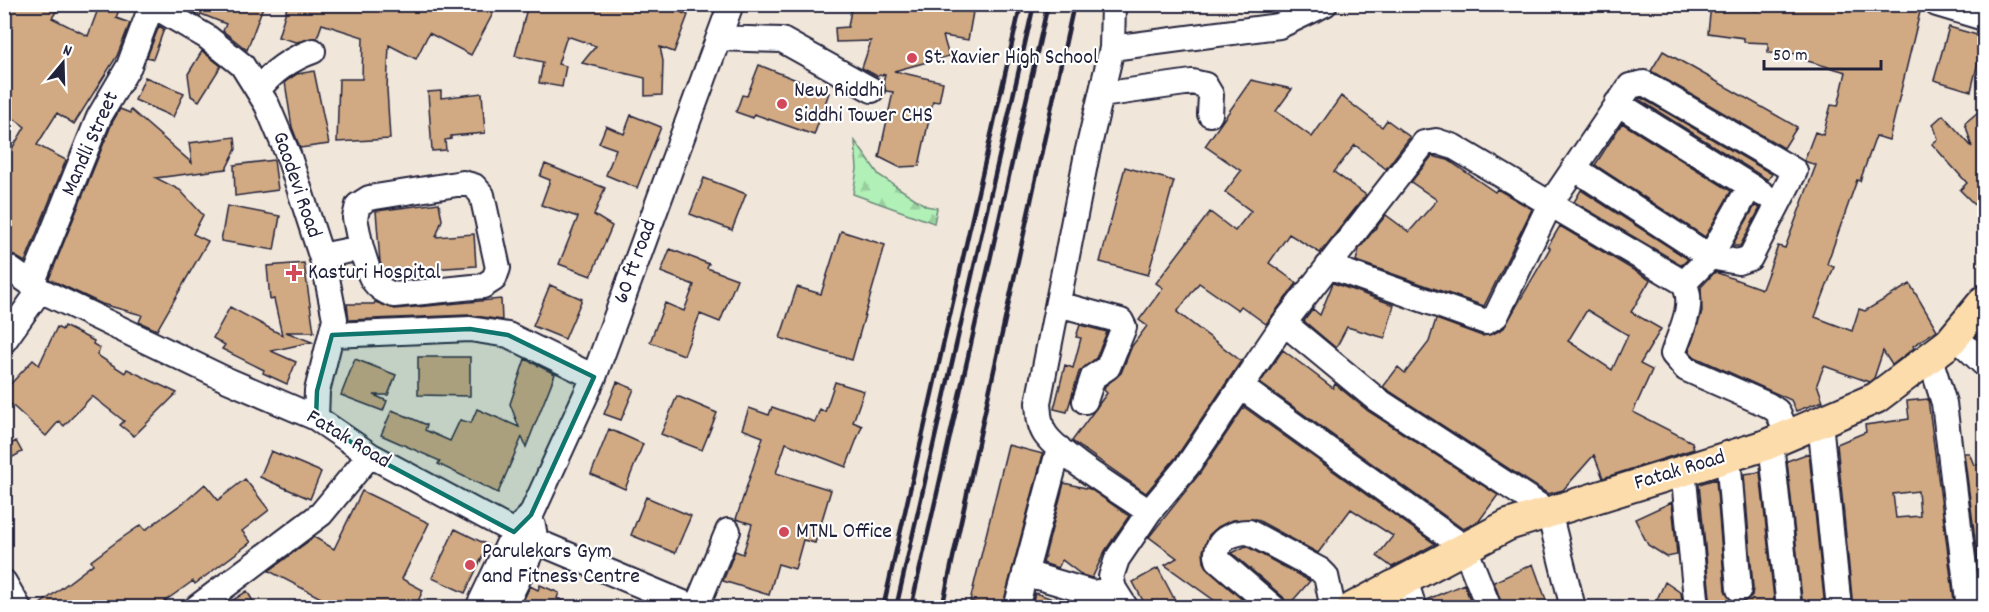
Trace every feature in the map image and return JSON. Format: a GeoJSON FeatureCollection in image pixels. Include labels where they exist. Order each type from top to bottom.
{"type":"FeatureCollection","features":[{"type":"Feature","properties":{"kind":"main road","name":"Fatak Road"},"geometry":{"type":"LineString","coordinates":[[1352,608],[1410,594],[1465,548],[1508,525],[1780,439],[1876,398],[1930,358],[1955,336],[1984,301]]}},
{"type":"Feature","properties":{"kind":"street"},"geometry":{"type":"LineString","coordinates":[[1113,4],[1112,48],[1038,403],[1042,428],[1059,448],[1149,512]]}},
{"type":"Feature","properties":{"kind":"street"},"geometry":{"type":"LineString","coordinates":[[1112,48],[1279,26],[1325,4]]}},
{"type":"Feature","properties":{"kind":"street"},"geometry":{"type":"LineString","coordinates":[[1937,4],[1984,18]]}},
{"type":"Feature","properties":{"kind":"street","name":"Gaodevi Road"},"geometry":{"type":"LineString","coordinates":[[152,5],[207,37],[242,65],[267,105],[289,157],[321,256],[335,319],[317,391],[316,418]]}},
{"type":"Feature","properties":{"kind":"street","name":"Mandli Street"},"geometry":{"type":"LineString","coordinates":[[4,341],[36,287],[99,117],[129,66],[152,5]]}},
{"type":"Feature","properties":{"kind":"street"},"geometry":{"type":"LineString","coordinates":[[722,16],[782,40],[872,90]]}},
{"type":"Feature","properties":{"kind":"street","name":"60 ft road"},"geometry":{"type":"LineString","coordinates":[[478,608],[514,532],[531,514],[594,377],[722,16]]}},
{"type":"Feature","properties":{"kind":"street"},"geometry":{"type":"LineString","coordinates":[[258,90],[269,77],[294,57],[312,51]]}},
{"type":"Feature","properties":{"kind":"street"},"geometry":{"type":"LineString","coordinates":[[1101,95],[1192,82],[1205,85],[1211,95],[1210,114]]}},
{"type":"Feature","properties":{"kind":"street"},"geometry":{"type":"LineString","coordinates":[[1328,266],[1486,322],[1496,316],[1550,204],[1574,168],[1617,104],[1630,86],[1644,83],[1795,171],[1750,258],[1738,262],[1710,257],[1574,168]]}},
{"type":"Feature","properties":{"kind":"street"},"geometry":{"type":"LineString","coordinates":[[1617,104],[1779,204]]}},
{"type":"Feature","properties":{"kind":"street"},"geometry":{"type":"LineString","coordinates":[[1120,598],[1111,578],[1117,559],[1149,512],[1188,465],[1284,323],[1328,266],[1424,143],[1436,141],[1454,147],[1684,283],[1691,295],[1673,354],[1686,369],[1777,411],[1789,608]]}},
{"type":"Feature","properties":{"kind":"street"},"geometry":{"type":"LineString","coordinates":[[463,183],[474,186],[482,195],[498,268],[494,279],[483,286],[394,295],[381,291],[372,281],[361,248],[355,218],[358,205],[369,198],[463,183]]}},
{"type":"Feature","properties":{"kind":"street"},"geometry":{"type":"LineString","coordinates":[[1684,283],[1710,257],[1750,186]]}},
{"type":"Feature","properties":{"kind":"street"},"geometry":{"type":"LineString","coordinates":[[321,256],[361,248]]}},
{"type":"Feature","properties":{"kind":"street","name":"Fatak Road"},"geometry":{"type":"LineString","coordinates":[[4,266],[36,287],[225,379],[316,418],[370,455],[514,532],[695,608]]}},
{"type":"Feature","properties":{"kind":"street"},"geometry":{"type":"LineString","coordinates":[[1058,304],[1121,321],[1124,327],[1108,367],[1093,377],[1085,401]]}},
{"type":"Feature","properties":{"kind":"street"},"geometry":{"type":"LineString","coordinates":[[1284,323],[1376,399],[1549,512],[1573,608]]}},
{"type":"Feature","properties":{"kind":"street"},"geometry":{"type":"LineString","coordinates":[[332,335],[470,330],[508,335],[594,377]]}},
{"type":"Feature","properties":{"kind":"street"},"geometry":{"type":"LineString","coordinates":[[1955,336],[1984,364]]}},
{"type":"Feature","properties":{"kind":"street"},"geometry":{"type":"LineString","coordinates":[[1930,358],[1944,403],[1969,608]]}},
{"type":"Feature","properties":{"kind":"street"},"geometry":{"type":"LineString","coordinates":[[1240,387],[1465,548],[1489,608]]}},
{"type":"Feature","properties":{"kind":"street"},"geometry":{"type":"LineString","coordinates":[[1820,422],[1839,608]]}},
{"type":"Feature","properties":{"kind":"street"},"geometry":{"type":"LineString","coordinates":[[1016,608],[1059,448]]}},
{"type":"Feature","properties":{"kind":"street"},"geometry":{"type":"LineString","coordinates":[[196,608],[321,514],[370,455]]}},
{"type":"Feature","properties":{"kind":"street"},"geometry":{"type":"LineString","coordinates":[[1728,456],[1739,589]]}},
{"type":"Feature","properties":{"kind":"street"},"geometry":{"type":"LineString","coordinates":[[1683,470],[1697,608]]}},
{"type":"Feature","properties":{"kind":"street"},"geometry":{"type":"LineString","coordinates":[[504,608],[536,542],[531,514]]}},
{"type":"Feature","properties":{"kind":"street"},"geometry":{"type":"LineString","coordinates":[[695,608],[728,531]]}},
{"type":"Feature","properties":{"kind":"street"},"geometry":{"type":"LineString","coordinates":[[1274,608],[1218,560],[1217,550],[1225,538],[1241,532],[1249,532],[1320,570],[1326,576],[1333,608]]}},
{"type":"Feature","properties":{"kind":"street"},"geometry":{"type":"LineString","coordinates":[[1025,573],[1093,593],[1120,598]]}},
{"type":"Feature","properties":{"kind":"street"},"geometry":{"type":"LineString","coordinates":[[4,582],[19,608]]}},
{"type":"Feature","properties":{"kind":"highlighted area"},"geometry":{"type":"Polygon","coordinates":[[[470,329],[508,335],[594,377],[531,515],[514,532],[370,455],[316,418],[317,391],[332,335],[470,329]]]}},
{"type":"Feature","properties":{"kind":"green space"},"geometry":{"type":"Polygon","coordinates":[[[855,141],[879,175],[926,206],[937,208],[934,223],[853,194],[857,169],[855,141]]]}},
{"type":"Feature","properties":{"kind":"building"},"geometry":{"type":"Polygon","coordinates":[[[4,4],[61,4],[52,18],[88,36],[100,4],[121,4],[116,18],[130,23],[117,56],[74,124],[57,113],[37,145],[66,160],[25,262],[4,250],[4,162],[25,127],[4,111],[4,4]]]}},
{"type":"Feature","properties":{"kind":"building"},"geometry":{"type":"Polygon","coordinates":[[[179,4],[264,4],[247,50],[223,31],[226,24],[201,14],[200,16],[179,4]]]}},
{"type":"Feature","properties":{"kind":"building"},"geometry":{"type":"Polygon","coordinates":[[[288,4],[498,4],[471,55],[429,33],[416,59],[389,45],[387,89],[390,139],[337,142],[339,79],[362,79],[363,37],[322,24],[317,38],[296,42],[278,37],[288,4]]]}},
{"type":"Feature","properties":{"kind":"building"},"geometry":{"type":"Polygon","coordinates":[[[528,4],[685,4],[682,13],[688,15],[674,52],[660,47],[663,61],[662,95],[645,96],[645,78],[582,63],[596,46],[567,36],[558,64],[566,66],[562,87],[539,83],[543,62],[515,56],[528,4]]]}},
{"type":"Feature","properties":{"kind":"building"},"geometry":{"type":"Polygon","coordinates":[[[852,4],[969,4],[967,11],[973,12],[968,40],[943,36],[949,56],[894,71],[943,82],[939,102],[933,101],[919,166],[899,167],[879,157],[893,92],[886,91],[883,82],[885,74],[877,76],[862,68],[871,41],[836,42],[835,28],[848,27],[852,4]]]}},
{"type":"Feature","properties":{"kind":"building"},"geometry":{"type":"Polygon","coordinates":[[[1757,4],[1848,4],[1861,8],[1862,4],[1907,4],[1921,8],[1889,140],[1876,136],[1860,181],[1857,180],[1827,264],[1834,267],[1815,317],[1852,331],[1859,309],[1865,311],[1910,284],[1937,330],[1913,346],[1914,348],[1892,365],[1883,351],[1874,378],[1869,382],[1824,366],[1817,384],[1823,401],[1796,411],[1791,400],[1695,357],[1689,351],[1702,312],[1701,287],[1715,272],[1762,289],[1778,246],[1785,248],[1816,165],[1804,161],[1815,132],[1823,135],[1831,105],[1838,106],[1846,72],[1804,60],[1806,54],[1768,53],[1768,43],[1744,42],[1744,38],[1708,33],[1711,5],[1757,11],[1757,4]]]}},
{"type":"Feature","properties":{"kind":"building"},"geometry":{"type":"Polygon","coordinates":[[[159,26],[164,29],[153,59],[147,57],[159,26]]]}},
{"type":"Feature","properties":{"kind":"building"},"geometry":{"type":"Polygon","coordinates":[[[1949,27],[1984,37],[1971,91],[1934,80],[1949,27]]]}},
{"type":"Feature","properties":{"kind":"building"},"geometry":{"type":"Polygon","coordinates":[[[202,51],[221,66],[199,101],[191,96],[188,74],[202,51]]]}},
{"type":"Feature","properties":{"kind":"building"},"geometry":{"type":"Polygon","coordinates":[[[1663,51],[1797,127],[1784,148],[1651,71],[1663,51]]]}},
{"type":"Feature","properties":{"kind":"building","name":"New Riddhi Siddhi Tower CHS"},"geometry":{"type":"Polygon","coordinates":[[[759,65],[829,93],[814,135],[754,114],[753,118],[736,112],[742,95],[747,96],[759,65]]]}},
{"type":"Feature","properties":{"kind":"building"},"geometry":{"type":"Polygon","coordinates":[[[314,71],[329,144],[300,148],[292,127],[285,82],[297,74],[314,71]]]}},
{"type":"Feature","properties":{"kind":"building"},"geometry":{"type":"Polygon","coordinates":[[[145,77],[184,93],[173,117],[135,100],[145,77]]]}},
{"type":"Feature","properties":{"kind":"building"},"geometry":{"type":"Polygon","coordinates":[[[1251,80],[1292,89],[1276,111],[1312,137],[1341,96],[1382,127],[1387,120],[1410,137],[1386,169],[1355,145],[1334,172],[1366,195],[1320,253],[1289,234],[1269,263],[1297,283],[1266,324],[1241,306],[1238,310],[1199,283],[1177,312],[1241,361],[1177,456],[1146,493],[1072,441],[1107,393],[1104,390],[1105,386],[1121,373],[1132,346],[1147,326],[1139,320],[1163,288],[1156,283],[1210,212],[1235,231],[1251,211],[1225,192],[1241,171],[1205,146],[1251,80]]]}},
{"type":"Feature","properties":{"kind":"building"},"geometry":{"type":"Polygon","coordinates":[[[441,91],[441,98],[482,93],[485,133],[451,136],[451,139],[445,140],[446,150],[432,151],[428,92],[441,91]]]}},
{"type":"Feature","properties":{"kind":"building"},"geometry":{"type":"Polygon","coordinates":[[[1642,98],[1772,174],[1768,180],[1638,99],[1642,98]]]}},
{"type":"Feature","properties":{"kind":"building"},"geometry":{"type":"Polygon","coordinates":[[[1984,107],[1984,214],[1960,190],[1967,183],[1932,144],[1938,139],[1933,124],[1943,115],[1972,147],[1965,123],[1984,107]]]}},
{"type":"Feature","properties":{"kind":"building"},"geometry":{"type":"Polygon","coordinates":[[[120,109],[130,113],[131,110],[192,163],[189,143],[235,137],[236,149],[226,169],[156,178],[180,190],[203,215],[193,234],[208,241],[157,330],[139,322],[142,315],[102,304],[49,279],[112,123],[120,109]]]}},
{"type":"Feature","properties":{"kind":"building"},"geometry":{"type":"Polygon","coordinates":[[[631,115],[661,127],[637,188],[606,175],[616,149],[599,143],[606,126],[624,134],[631,115]]]}},
{"type":"Feature","properties":{"kind":"building"},"geometry":{"type":"Polygon","coordinates":[[[1622,123],[1731,191],[1705,237],[1595,165],[1622,123]]]}},
{"type":"Feature","properties":{"kind":"building"},"geometry":{"type":"Polygon","coordinates":[[[1432,156],[1448,160],[1495,192],[1497,189],[1532,209],[1484,306],[1356,261],[1359,249],[1386,215],[1409,232],[1437,200],[1411,182],[1432,156]]]}},
{"type":"Feature","properties":{"kind":"building"},"geometry":{"type":"Polygon","coordinates":[[[274,160],[278,190],[235,196],[234,165],[274,160]]]}},
{"type":"Feature","properties":{"kind":"building"},"geometry":{"type":"Polygon","coordinates":[[[545,164],[605,188],[594,215],[612,226],[591,276],[559,264],[578,217],[541,205],[550,180],[540,176],[545,164]]]}},
{"type":"Feature","properties":{"kind":"building"},"geometry":{"type":"Polygon","coordinates":[[[1125,167],[1174,181],[1148,275],[1100,262],[1125,167]]]}},
{"type":"Feature","properties":{"kind":"building"},"geometry":{"type":"Polygon","coordinates":[[[704,178],[746,194],[732,230],[690,214],[704,178]]]}},
{"type":"Feature","properties":{"kind":"building"},"geometry":{"type":"Polygon","coordinates":[[[1581,190],[1688,259],[1682,265],[1574,202],[1581,190]]]}},
{"type":"Feature","properties":{"kind":"building"},"geometry":{"type":"Polygon","coordinates":[[[439,203],[442,220],[436,237],[474,234],[476,266],[385,272],[380,262],[376,211],[439,203]]]}},
{"type":"Feature","properties":{"kind":"building"},"geometry":{"type":"Polygon","coordinates":[[[227,206],[280,216],[274,250],[221,241],[227,206]]]}},
{"type":"Feature","properties":{"kind":"building"},"geometry":{"type":"Polygon","coordinates":[[[1755,206],[1760,208],[1740,246],[1732,246],[1755,206]]]}},
{"type":"Feature","properties":{"kind":"building"},"geometry":{"type":"Polygon","coordinates":[[[1560,226],[1650,280],[1631,312],[1661,329],[1640,364],[1652,370],[1633,412],[1692,442],[1694,449],[1603,478],[1594,455],[1563,490],[1548,494],[1383,387],[1398,367],[1405,373],[1429,342],[1436,319],[1482,336],[1493,334],[1504,328],[1550,248],[1548,246],[1560,226]],[[1587,310],[1568,341],[1612,370],[1628,335],[1587,310]]]}},
{"type":"Feature","properties":{"kind":"building"},"geometry":{"type":"Polygon","coordinates":[[[841,231],[885,245],[852,360],[780,338],[797,287],[821,294],[841,231]]]}},
{"type":"Feature","properties":{"kind":"building"},"geometry":{"type":"Polygon","coordinates":[[[670,249],[709,264],[707,268],[737,279],[720,322],[700,314],[684,355],[650,342],[665,303],[684,311],[694,285],[661,272],[670,249]]]}},
{"type":"Feature","properties":{"kind":"building"},"geometry":{"type":"Polygon","coordinates":[[[304,263],[314,332],[286,332],[312,342],[271,351],[296,362],[287,384],[222,349],[225,345],[213,338],[230,307],[282,335],[274,299],[270,300],[267,266],[304,263]]]}},
{"type":"Feature","properties":{"kind":"building"},"geometry":{"type":"Polygon","coordinates":[[[1333,283],[1394,305],[1385,338],[1347,327],[1336,348],[1304,321],[1313,309],[1320,315],[1333,283]]]}},
{"type":"Feature","properties":{"kind":"building"},"geometry":{"type":"Polygon","coordinates":[[[550,285],[582,299],[565,339],[533,326],[550,285]]]}},
{"type":"Feature","properties":{"kind":"building"},"geometry":{"type":"Polygon","coordinates":[[[501,299],[502,320],[469,315],[349,320],[347,304],[374,304],[375,302],[395,309],[501,299]]]}},
{"type":"Feature","properties":{"kind":"building"},"geometry":{"type":"Polygon","coordinates":[[[1080,325],[1107,332],[1096,358],[1079,372],[1067,412],[1054,409],[1065,365],[1073,368],[1081,338],[1076,337],[1080,325]]]}},
{"type":"Feature","properties":{"kind":"building"},"geometry":{"type":"Polygon","coordinates":[[[64,326],[94,341],[93,344],[100,348],[97,355],[125,373],[127,369],[177,393],[134,436],[120,425],[124,421],[92,396],[64,426],[59,421],[46,436],[4,398],[4,391],[33,360],[39,365],[57,327],[62,330],[64,326]]]}},
{"type":"Feature","properties":{"kind":"building"},"geometry":{"type":"Polygon","coordinates":[[[1283,350],[1333,388],[1335,384],[1368,411],[1498,495],[1479,521],[1463,529],[1260,383],[1283,350]]]}},
{"type":"Feature","properties":{"kind":"building"},"geometry":{"type":"Polygon","coordinates":[[[418,357],[470,357],[470,396],[418,395],[418,357]]]}},
{"type":"Feature","properties":{"kind":"building"},"geometry":{"type":"Polygon","coordinates":[[[355,359],[396,375],[388,395],[374,395],[387,401],[383,411],[341,395],[355,359]]]}},
{"type":"Feature","properties":{"kind":"building"},"geometry":{"type":"Polygon","coordinates":[[[525,359],[555,374],[526,447],[522,437],[498,493],[438,464],[440,461],[381,435],[392,410],[427,425],[425,430],[450,441],[460,420],[471,423],[477,409],[519,427],[510,404],[525,359]]]}},
{"type":"Feature","properties":{"kind":"building"},"geometry":{"type":"Polygon","coordinates":[[[617,382],[634,389],[621,420],[604,414],[617,382]]]}},
{"type":"Feature","properties":{"kind":"building"},"geometry":{"type":"Polygon","coordinates":[[[835,382],[864,391],[853,422],[862,426],[846,467],[786,443],[776,473],[831,490],[815,543],[803,540],[795,569],[778,564],[769,595],[723,581],[735,551],[743,554],[752,524],[736,519],[763,437],[742,429],[749,408],[769,415],[772,407],[815,422],[820,409],[825,412],[835,382]]]}},
{"type":"Feature","properties":{"kind":"building"},"geometry":{"type":"Polygon","coordinates":[[[677,396],[717,413],[702,450],[661,434],[677,396]]]}},
{"type":"Feature","properties":{"kind":"building"},"geometry":{"type":"Polygon","coordinates":[[[1928,399],[1955,608],[1853,608],[1837,444],[1866,432],[1865,425],[1909,419],[1907,401],[1928,399]],[[1918,491],[1893,494],[1896,518],[1920,516],[1918,491]]]}},
{"type":"Feature","properties":{"kind":"building"},"geometry":{"type":"Polygon","coordinates":[[[1244,407],[1435,544],[1392,567],[1377,556],[1393,536],[1351,509],[1318,553],[1256,519],[1232,520],[1209,535],[1203,551],[1204,562],[1209,571],[1252,608],[1225,608],[1165,565],[1177,558],[1149,537],[1200,473],[1244,407]]]}},
{"type":"Feature","properties":{"kind":"building"},"geometry":{"type":"Polygon","coordinates":[[[609,429],[643,444],[625,489],[591,474],[609,429]]]}},
{"type":"Feature","properties":{"kind":"building"},"geometry":{"type":"Polygon","coordinates":[[[16,441],[22,452],[4,462],[4,448],[16,441]]]}},
{"type":"Feature","properties":{"kind":"building"},"geometry":{"type":"Polygon","coordinates":[[[1008,445],[1043,454],[1002,608],[992,608],[970,601],[1008,445]]]}},
{"type":"Feature","properties":{"kind":"building"},"geometry":{"type":"Polygon","coordinates":[[[271,451],[321,472],[310,499],[260,477],[271,451]]]}},
{"type":"Feature","properties":{"kind":"building"},"geometry":{"type":"Polygon","coordinates":[[[1809,453],[1825,608],[1803,608],[1787,461],[1809,453]]]}},
{"type":"Feature","properties":{"kind":"building"},"geometry":{"type":"Polygon","coordinates":[[[1964,453],[1969,453],[1974,465],[1984,464],[1984,570],[1979,570],[1964,453]]]}},
{"type":"Feature","properties":{"kind":"building"},"geometry":{"type":"Polygon","coordinates":[[[1760,472],[1775,608],[1711,608],[1699,484],[1716,479],[1725,590],[1732,602],[1741,603],[1752,596],[1753,588],[1744,474],[1760,472]]]}},
{"type":"Feature","properties":{"kind":"building"},"geometry":{"type":"Polygon","coordinates":[[[245,479],[269,510],[242,531],[251,542],[195,584],[193,581],[155,608],[35,608],[93,564],[91,561],[119,540],[141,525],[145,530],[205,484],[218,500],[245,479]]]}},
{"type":"Feature","properties":{"kind":"building"},"geometry":{"type":"Polygon","coordinates":[[[1064,483],[1090,489],[1129,516],[1105,551],[1092,578],[1082,575],[1062,560],[1058,568],[1043,563],[1064,483]]]}},
{"type":"Feature","properties":{"kind":"building"},"geometry":{"type":"Polygon","coordinates":[[[362,491],[429,523],[402,579],[423,590],[415,608],[340,608],[269,571],[314,537],[334,549],[362,491]]]}},
{"type":"Feature","properties":{"kind":"building"},"geometry":{"type":"Polygon","coordinates":[[[646,497],[691,516],[675,553],[631,535],[646,497]]]}},
{"type":"Feature","properties":{"kind":"building"},"geometry":{"type":"Polygon","coordinates":[[[1672,502],[1677,555],[1667,557],[1648,545],[1635,519],[1672,502]]]}},
{"type":"Feature","properties":{"kind":"building"},"geometry":{"type":"Polygon","coordinates":[[[455,529],[488,545],[465,593],[432,578],[455,529]]]}},
{"type":"Feature","properties":{"kind":"building"},"geometry":{"type":"Polygon","coordinates":[[[1246,546],[1310,581],[1288,606],[1283,597],[1232,553],[1246,546]]]}},
{"type":"Feature","properties":{"kind":"building"},"geometry":{"type":"Polygon","coordinates":[[[1533,564],[1549,608],[1503,608],[1494,582],[1533,564]]]}},
{"type":"Feature","properties":{"kind":"building"},"geometry":{"type":"Polygon","coordinates":[[[1158,568],[1179,608],[1147,608],[1133,582],[1158,568]]]}},
{"type":"Feature","properties":{"kind":"building"},"geometry":{"type":"Polygon","coordinates":[[[1665,582],[1681,593],[1683,608],[1653,608],[1665,582]]]}},
{"type":"Feature","properties":{"kind":"building"},"geometry":{"type":"Polygon","coordinates":[[[1464,584],[1473,608],[1428,608],[1426,600],[1464,584]]]}},
{"type":"Feature","properties":{"kind":"building"},"geometry":{"type":"Polygon","coordinates":[[[540,585],[559,593],[557,598],[579,608],[520,608],[530,586],[538,590],[540,585]]]}},
{"type":"Feature","properties":{"kind":"building"},"geometry":{"type":"Polygon","coordinates":[[[247,591],[257,608],[221,608],[247,591]]]}},
{"type":"Feature","properties":{"kind":"building"},"geometry":{"type":"Polygon","coordinates":[[[1035,593],[1071,605],[1071,608],[1031,608],[1035,593]]]}},
{"type":"Feature","properties":{"kind":"railway"},"geometry":{"type":"LineString","coordinates":[[883,608],[1021,4]]}},
{"type":"Feature","properties":{"kind":"railway"},"geometry":{"type":"LineString","coordinates":[[896,608],[1034,4]]}},
{"type":"Feature","properties":{"kind":"railway"},"geometry":{"type":"LineString","coordinates":[[911,608],[1048,4]]}},
{"type":"Feature","properties":{"kind":"railway"},"geometry":{"type":"LineString","coordinates":[[942,608],[1074,4]]}},
{"type":"Feature","properties":{"kind":"place","name":"St. Xavier High School"},"geometry":{"type":"Point","coordinates":[912,58]}},
{"type":"Feature","properties":{"kind":"place","name":"New Riddhi Siddhi Tower CHS"},"geometry":{"type":"Point","coordinates":[782,104]}},
{"type":"Feature","properties":{"kind":"place","name":"Kasturi Hospital"},"geometry":{"type":"Point","coordinates":[294,273]}},
{"type":"Feature","properties":{"kind":"place","name":"MTNL Office"},"geometry":{"type":"Point","coordinates":[784,532]}},
{"type":"Feature","properties":{"kind":"place","name":"Parulekars Gym and Fitness Centre"},"geometry":{"type":"Point","coordinates":[470,565]}}]}
